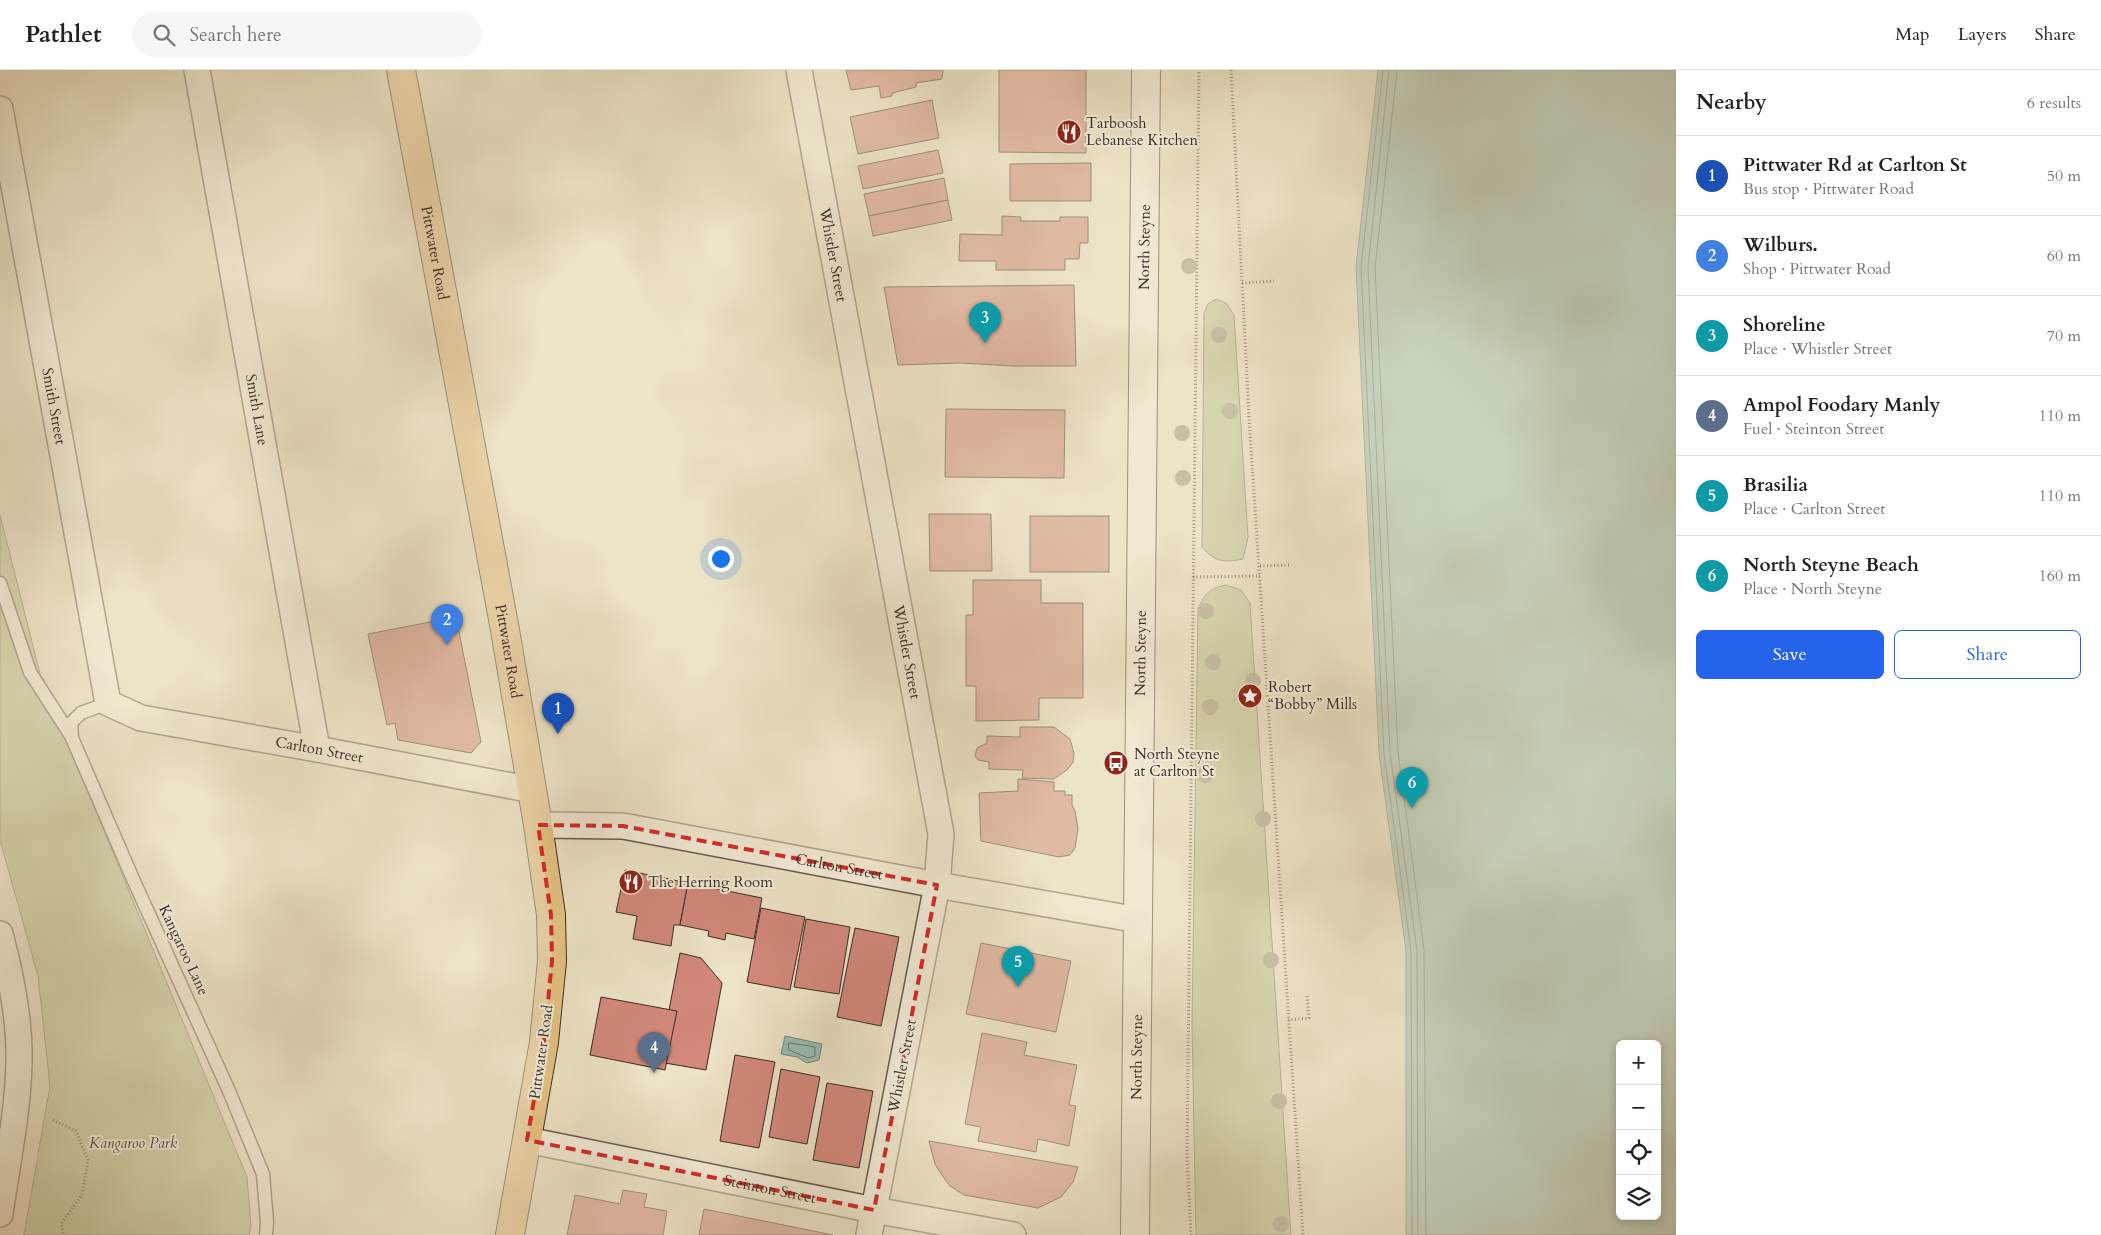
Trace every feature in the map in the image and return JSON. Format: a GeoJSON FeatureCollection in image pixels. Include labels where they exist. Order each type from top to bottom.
{"type":"FeatureCollection","features":[{"type":"Feature","properties":{"kind":"main road","name":"Pittwater Road"},"geometry":{"type":"LineString","coordinates":[[401,70],[533,790],[551,915],[552,961],[544,1042],[510,1235]]}},
{"type":"Feature","properties":{"kind":"main road","name":"North Steyne"},"geometry":{"type":"LineString","coordinates":[[1135,1235],[1146,70]]}},
{"type":"Feature","properties":{"kind":"street","name":"Smith Lane"},"geometry":{"type":"LineString","coordinates":[[197,70],[317,748]]}},
{"type":"Feature","properties":{"kind":"street","name":"Whistler Street"},"geometry":{"type":"LineString","coordinates":[[800,70],[941,834],[937,885],[869,1235]]}},
{"type":"Feature","properties":{"kind":"street","name":"Smith Street"},"geometry":{"type":"LineString","coordinates":[[0,109],[108,703]]}},
{"type":"Feature","properties":{"kind":"street","name":"Carlton Street"},"geometry":{"type":"LineString","coordinates":[[108,703],[141,718],[317,748],[533,790]]}},
{"type":"Feature","properties":{"kind":"street","name":"Carlton Street"},"geometry":{"type":"LineString","coordinates":[[538,825],[623,826],[937,885],[1139,920]]}},
{"type":"Feature","properties":{"kind":"street"},"geometry":{"type":"LineString","coordinates":[[0,934],[16,1011],[19,1062],[15,1112],[0,1214]]}},
{"type":"Feature","properties":{"kind":"street","name":"Steinton Street"},"geometry":{"type":"LineString","coordinates":[[527,1140],[874,1210],[1013,1235]]}},
{"type":"Feature","properties":{"kind":"lane","name":"Kangaroo Lane"},"geometry":{"type":"LineString","coordinates":[[0,583],[30,672],[72,738],[133,879],[229,1091],[263,1174],[267,1222],[266,1235]]}},
{"type":"Feature","properties":{"kind":"lane"},"geometry":{"type":"LineString","coordinates":[[72,738],[71,723],[81,712],[108,703]]}},
{"type":"Feature","properties":{"kind":"path"},"geometry":{"type":"LineString","coordinates":[[1191,1235],[1187,1155],[1198,70]]}},
{"type":"Feature","properties":{"kind":"path"},"geometry":{"type":"LineString","coordinates":[[1231,70],[1260,576],[1303,1235]]}},
{"type":"Feature","properties":{"kind":"path"},"geometry":{"type":"LineString","coordinates":[[1242,283],[1274,281]]}},
{"type":"Feature","properties":{"kind":"path"},"geometry":{"type":"LineString","coordinates":[[1260,566],[1290,565]]}},
{"type":"Feature","properties":{"kind":"path"},"geometry":{"type":"LineString","coordinates":[[1193,577],[1260,576]]}},
{"type":"Feature","properties":{"kind":"path"},"geometry":{"type":"LineString","coordinates":[[1288,1020],[1309,1018],[1307,995]]}},
{"type":"Feature","properties":{"kind":"path"},"geometry":{"type":"LineString","coordinates":[[53,1120],[76,1131],[88,1160],[82,1196],[62,1224],[64,1235]]}},
{"type":"Feature","properties":{"kind":"highlighted area"},"geometry":{"type":"Polygon","coordinates":[[[538,825],[623,826],[937,885],[874,1210],[527,1140],[544,1042],[552,961],[551,915],[538,825]]]}},
{"type":"Feature","properties":{"kind":"green space"},"geometry":{"type":"Polygon","coordinates":[[[1216,299],[1226,303],[1234,315],[1248,537],[1243,559],[1230,561],[1220,560],[1211,556],[1202,547],[1204,314],[1208,304],[1216,299]]]}},
{"type":"Feature","properties":{"kind":"green space","name":"Kangaroo Park"},"geometry":{"type":"Polygon","coordinates":[[[0,515],[41,678],[247,1177],[251,1226],[249,1235],[24,1235],[50,1086],[38,976],[0,840],[0,515]]]}},
{"type":"Feature","properties":{"kind":"green space"},"geometry":{"type":"Polygon","coordinates":[[[1226,585],[1241,590],[1250,603],[1291,1235],[1196,1235],[1192,1026],[1198,608],[1209,592],[1226,585]]]}},
{"type":"Feature","properties":{"kind":"water"},"geometry":{"type":"Polygon","coordinates":[[[1378,70],[1676,70],[1676,1235],[1406,1235],[1406,951],[1379,753],[1356,267],[1378,70]]]}},
{"type":"Feature","properties":{"kind":"water"},"geometry":{"type":"Polygon","coordinates":[[[785,1036],[822,1044],[819,1060],[807,1063],[797,1057],[781,1054],[785,1036]]]}},
{"type":"Feature","properties":{"kind":"building"},"geometry":{"type":"Polygon","coordinates":[[[846,70],[943,70],[942,79],[916,83],[916,87],[881,98],[879,86],[851,90],[846,70]]]}},
{"type":"Feature","properties":{"kind":"building"},"geometry":{"type":"Polygon","coordinates":[[[999,70],[1086,70],[1086,153],[999,152],[999,70]]]}},
{"type":"Feature","properties":{"kind":"building"},"geometry":{"type":"Polygon","coordinates":[[[932,100],[939,138],[858,154],[850,117],[932,100]]]}},
{"type":"Feature","properties":{"kind":"building"},"geometry":{"type":"Polygon","coordinates":[[[938,150],[943,173],[863,189],[858,166],[938,150]]]}},
{"type":"Feature","properties":{"kind":"building"},"geometry":{"type":"Polygon","coordinates":[[[1091,163],[1091,201],[1010,201],[1010,164],[1091,163]]]}},
{"type":"Feature","properties":{"kind":"building"},"geometry":{"type":"Polygon","coordinates":[[[944,178],[948,200],[869,216],[864,194],[944,178]]]}},
{"type":"Feature","properties":{"kind":"building"},"geometry":{"type":"Polygon","coordinates":[[[948,200],[952,220],[873,236],[869,216],[948,200]]]}},
{"type":"Feature","properties":{"kind":"building"},"geometry":{"type":"Polygon","coordinates":[[[1002,216],[1021,217],[1021,221],[1060,221],[1060,217],[1088,217],[1088,243],[1080,243],[1079,259],[1065,259],[1065,270],[996,270],[996,261],[959,261],[960,234],[1002,235],[1002,216]]]}},
{"type":"Feature","properties":{"kind":"building"},"geometry":{"type":"Polygon","coordinates":[[[1074,285],[1076,366],[1014,366],[960,363],[898,365],[884,287],[1074,285]]]}},
{"type":"Feature","properties":{"kind":"building"},"geometry":{"type":"Polygon","coordinates":[[[946,409],[1065,410],[1064,478],[945,477],[946,409]]]}},
{"type":"Feature","properties":{"kind":"building"},"geometry":{"type":"Polygon","coordinates":[[[929,514],[991,514],[992,571],[930,571],[929,514]]]}},
{"type":"Feature","properties":{"kind":"building"},"geometry":{"type":"Polygon","coordinates":[[[1030,516],[1109,516],[1109,572],[1030,572],[1030,516]]]}},
{"type":"Feature","properties":{"kind":"building"},"geometry":{"type":"Polygon","coordinates":[[[973,580],[1041,580],[1041,603],[1083,603],[1083,698],[1039,698],[1039,720],[976,721],[976,686],[966,686],[966,615],[973,615],[973,580]]]}},
{"type":"Feature","properties":{"kind":"building"},"geometry":{"type":"Polygon","coordinates":[[[456,617],[481,742],[471,753],[398,740],[395,723],[387,725],[368,634],[456,617]]]}},
{"type":"Feature","properties":{"kind":"building"},"geometry":{"type":"Polygon","coordinates":[[[1020,727],[1054,727],[1070,739],[1074,753],[1073,762],[1068,769],[1054,779],[1022,778],[1023,770],[989,769],[989,762],[978,760],[975,756],[977,748],[987,743],[987,736],[1020,737],[1020,727]]]}},
{"type":"Feature","properties":{"kind":"building"},"geometry":{"type":"Polygon","coordinates":[[[1018,779],[1054,782],[1054,791],[1065,791],[1065,795],[1072,795],[1072,805],[1078,829],[1075,848],[1070,855],[1059,857],[981,841],[979,793],[1018,791],[1018,779]]]}},
{"type":"Feature","properties":{"kind":"building"},"geometry":{"type":"Polygon","coordinates":[[[625,870],[688,883],[680,925],[674,925],[671,946],[633,939],[637,916],[616,912],[625,870]]]}},
{"type":"Feature","properties":{"kind":"building"},"geometry":{"type":"Polygon","coordinates":[[[688,883],[762,898],[754,939],[726,933],[725,940],[708,936],[709,931],[680,925],[688,883]]]}},
{"type":"Feature","properties":{"kind":"building"},"geometry":{"type":"Polygon","coordinates":[[[761,908],[805,917],[790,990],[747,982],[761,908]]]}},
{"type":"Feature","properties":{"kind":"building"},"geometry":{"type":"Polygon","coordinates":[[[806,919],[850,927],[839,994],[794,987],[806,919]]]}},
{"type":"Feature","properties":{"kind":"building"},"geometry":{"type":"Polygon","coordinates":[[[855,928],[899,937],[881,1026],[837,1017],[855,928]]]}},
{"type":"Feature","properties":{"kind":"building"},"geometry":{"type":"Polygon","coordinates":[[[981,943],[1071,961],[1056,1032],[966,1014],[981,943]]]}},
{"type":"Feature","properties":{"kind":"building"},"geometry":{"type":"Polygon","coordinates":[[[680,953],[701,958],[722,983],[706,1070],[659,1062],[680,953]]]}},
{"type":"Feature","properties":{"kind":"building"},"geometry":{"type":"Polygon","coordinates":[[[601,997],[677,1011],[665,1070],[590,1055],[601,997]]]}},
{"type":"Feature","properties":{"kind":"building"},"geometry":{"type":"Polygon","coordinates":[[[982,1033],[1027,1042],[1024,1055],[1077,1065],[1069,1105],[1076,1106],[1069,1146],[1038,1139],[1036,1152],[978,1141],[981,1127],[965,1124],[982,1033]]]}},
{"type":"Feature","properties":{"kind":"building"},"geometry":{"type":"Polygon","coordinates":[[[735,1055],[775,1062],[759,1148],[720,1141],[735,1055]]]}},
{"type":"Feature","properties":{"kind":"building"},"geometry":{"type":"Polygon","coordinates":[[[781,1069],[820,1077],[807,1144],[769,1137],[781,1069]]]}},
{"type":"Feature","properties":{"kind":"building"},"geometry":{"type":"Polygon","coordinates":[[[827,1083],[873,1091],[859,1168],[813,1160],[827,1083]]]}},
{"type":"Feature","properties":{"kind":"building"},"geometry":{"type":"Polygon","coordinates":[[[929,1141],[1078,1167],[1073,1182],[1061,1197],[1038,1208],[964,1195],[950,1186],[941,1174],[935,1164],[929,1141]]]}},
{"type":"Feature","properties":{"kind":"building"},"geometry":{"type":"Polygon","coordinates":[[[623,1190],[647,1194],[644,1207],[667,1211],[663,1235],[567,1235],[575,1195],[620,1204],[623,1190]]]}},
{"type":"Feature","properties":{"kind":"building"},"geometry":{"type":"Polygon","coordinates":[[[704,1209],[833,1235],[699,1235],[704,1209]]]}},
{"type":"Feature","properties":{"kind":"place","name":"Tarboosh Lebanese Kitchen"},"geometry":{"type":"Point","coordinates":[1069,132]}},
{"type":"Feature","properties":{"kind":"place","name":"Shoreline"},"geometry":{"type":"Point","coordinates":[985,343]}},
{"type":"Feature","properties":{"kind":"place","name":"Wilburs."},"geometry":{"type":"Point","coordinates":[447,645]}},
{"type":"Feature","properties":{"kind":"place","name":"Robert “Bobby” Mills"},"geometry":{"type":"Point","coordinates":[1250,696]}},
{"type":"Feature","properties":{"kind":"place","name":"Pittwater Rd at Carlton St"},"geometry":{"type":"Point","coordinates":[558,734]}},
{"type":"Feature","properties":{"kind":"place","name":"North Steyne at Carlton St"},"geometry":{"type":"Point","coordinates":[1116,763]}},
{"type":"Feature","properties":{"kind":"place","name":"North Steyne Beach"},"geometry":{"type":"Point","coordinates":[1412,808]}},
{"type":"Feature","properties":{"kind":"place","name":"The Herring Room"},"geometry":{"type":"Point","coordinates":[631,882]}},
{"type":"Feature","properties":{"kind":"place","name":"Brasilia"},"geometry":{"type":"Point","coordinates":[1018,987]}},
{"type":"Feature","properties":{"kind":"place","name":"Ampol Foodary Manly"},"geometry":{"type":"Point","coordinates":[654,1073]}}]}
